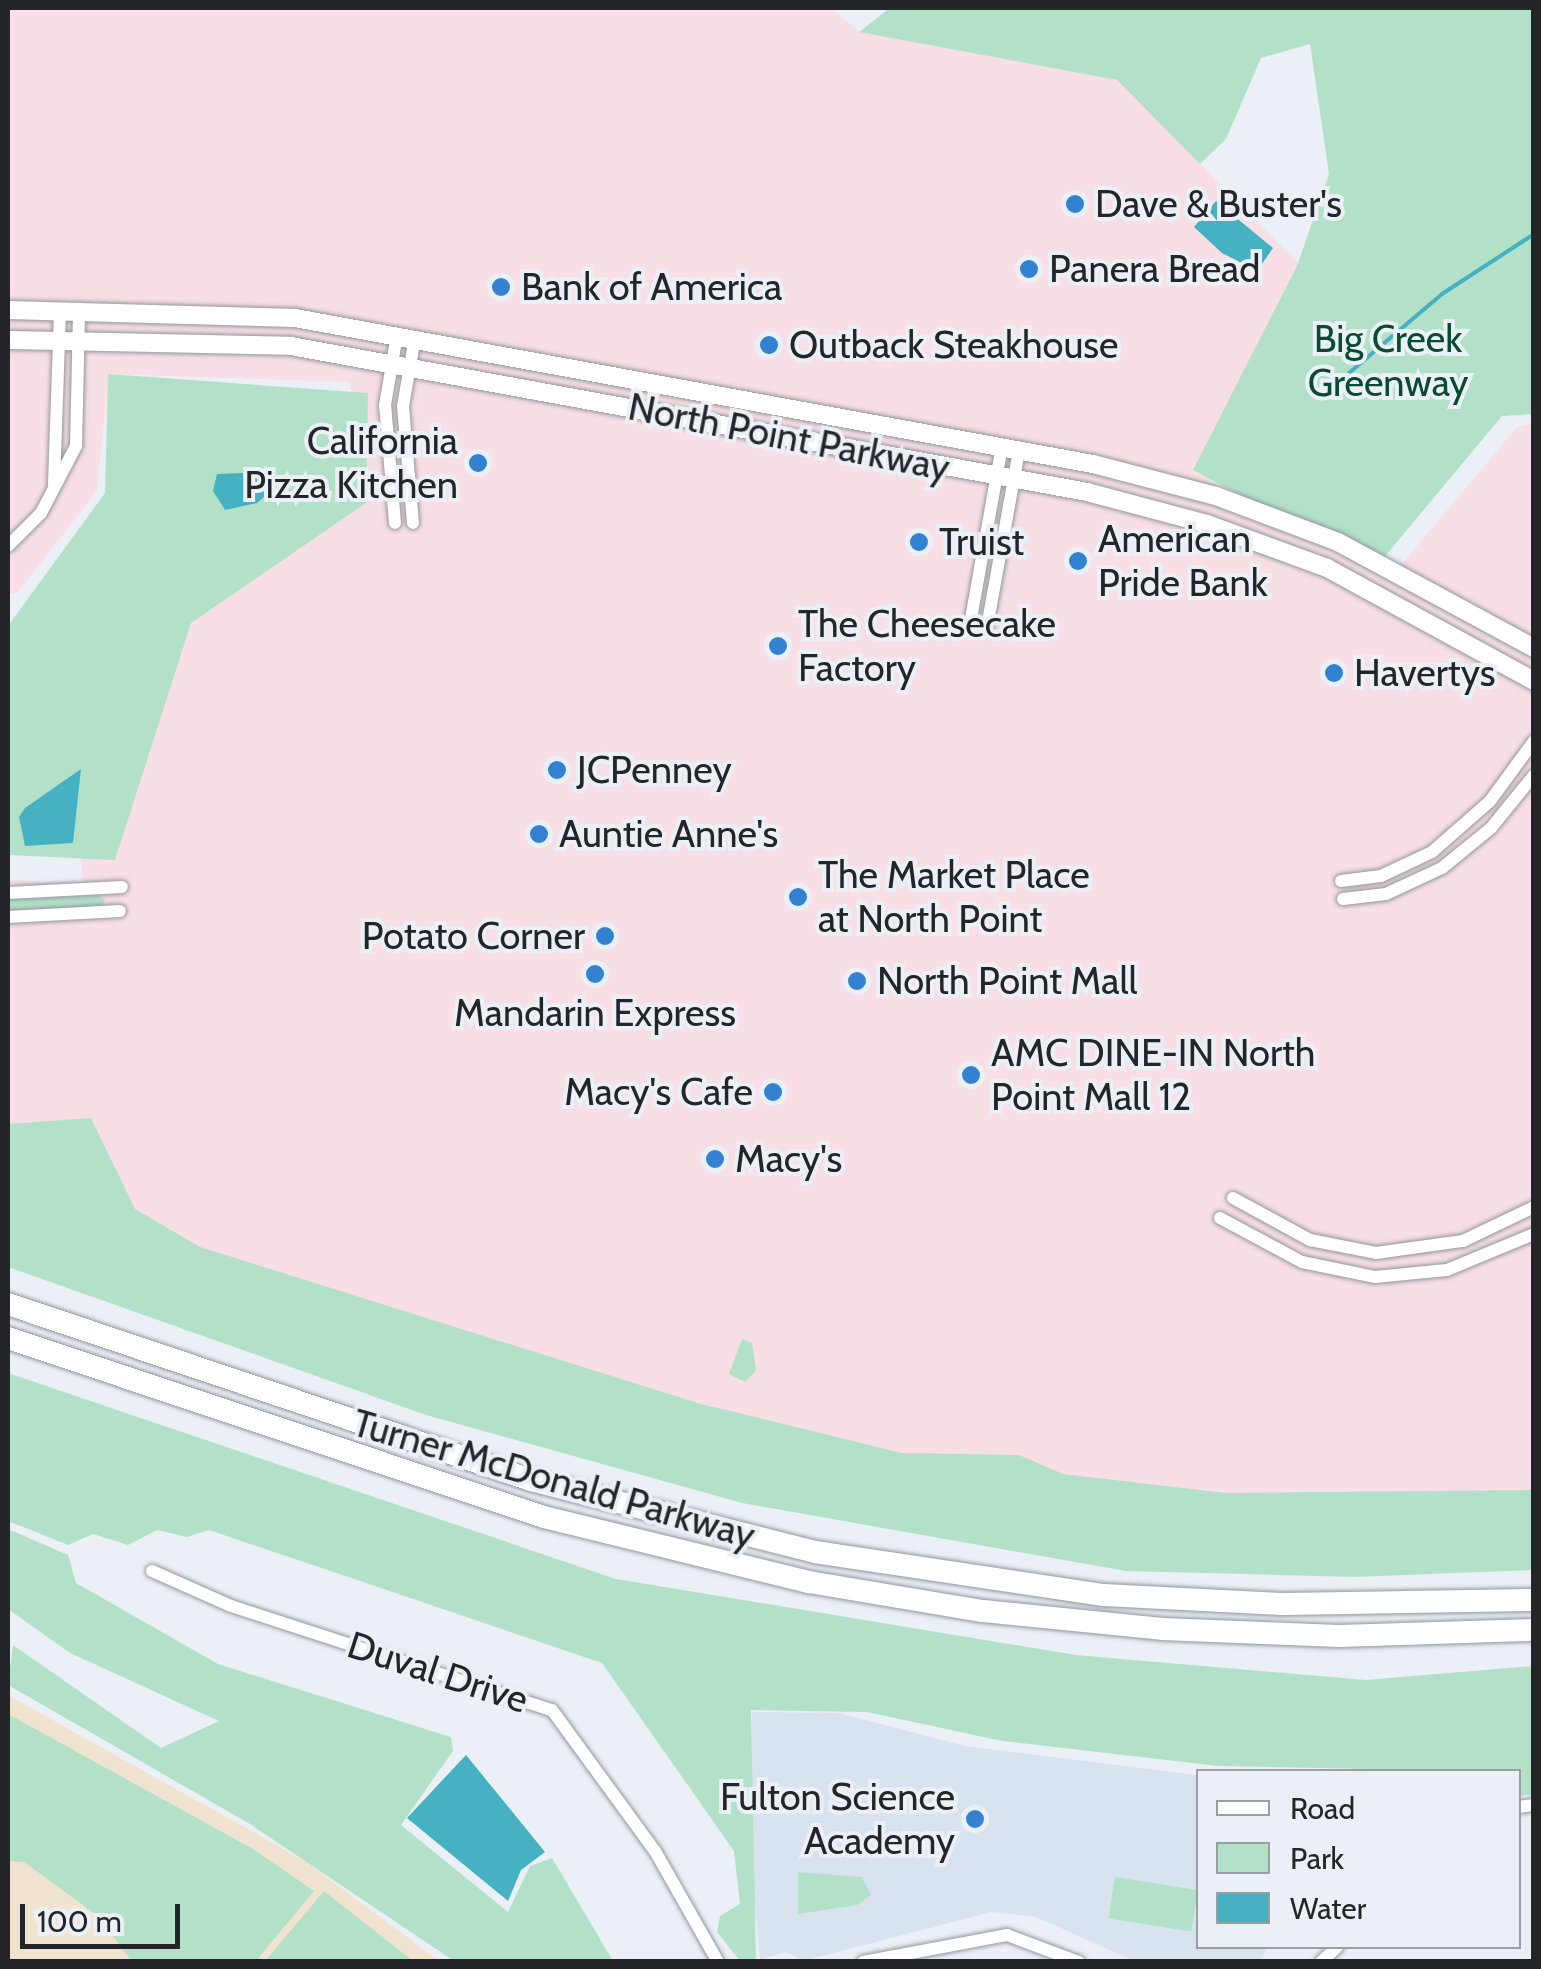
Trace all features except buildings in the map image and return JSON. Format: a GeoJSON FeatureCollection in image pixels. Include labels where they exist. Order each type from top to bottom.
{"type":"FeatureCollection","features":[{"type":"Feature","properties":{"kind":"highway","name":"Turner McDonald Parkway"},"geometry":{"type":"LineString","coordinates":[[8,1304],[568,1492],[873,1564],[1049,1589],[1222,1602],[1534,1600]]}},
{"type":"Feature","properties":{"kind":"highway","name":"Turner McDonald Parkway"},"geometry":{"type":"LineString","coordinates":[[8,1338],[544,1517],[809,1582],[982,1611],[1162,1629],[1339,1636],[1534,1630]]}},
{"type":"Feature","properties":{"kind":"street","name":"North Point Parkway"},"geometry":{"type":"LineString","coordinates":[[8,310],[245,313],[406,337],[1136,474],[1283,520],[1404,573],[1534,648]]}},
{"type":"Feature","properties":{"kind":"street"},"geometry":{"type":"LineString","coordinates":[[8,546],[50,496],[60,446],[69,311]]}},
{"type":"Feature","properties":{"kind":"street"},"geometry":{"type":"LineString","coordinates":[[395,523],[385,423],[406,337]]}},
{"type":"Feature","properties":{"kind":"street","name":"North Point Parkway"},"geometry":{"type":"LineString","coordinates":[[8,340],[243,341],[401,365],[1141,505],[1286,552],[1403,604],[1534,681]]}},
{"type":"Feature","properties":{"kind":"street"},"geometry":{"type":"LineString","coordinates":[[401,365],[412,523]]}},
{"type":"Feature","properties":{"kind":"street"},"geometry":{"type":"LineString","coordinates":[[986,627],[1010,449]]}},
{"type":"Feature","properties":{"kind":"street"},"geometry":{"type":"LineString","coordinates":[[970,624],[1005,477]]}},
{"type":"Feature","properties":{"kind":"street"},"geometry":{"type":"LineString","coordinates":[[1341,880],[1381,876],[1432,852],[1490,802],[1534,741]]}},
{"type":"Feature","properties":{"kind":"street"},"geometry":{"type":"LineString","coordinates":[[1343,899],[1386,894],[1442,868],[1491,828],[1534,776]]}},
{"type":"Feature","properties":{"kind":"street"},"geometry":{"type":"LineString","coordinates":[[8,893],[122,888]]}},
{"type":"Feature","properties":{"kind":"street"},"geometry":{"type":"LineString","coordinates":[[8,917],[120,912]]}},
{"type":"Feature","properties":{"kind":"street"},"geometry":{"type":"LineString","coordinates":[[1232,1198],[1310,1240],[1376,1253],[1463,1241],[1534,1206]]}},
{"type":"Feature","properties":{"kind":"street"},"geometry":{"type":"LineString","coordinates":[[1220,1218],[1302,1262],[1375,1277],[1448,1270],[1534,1234]]}},
{"type":"Feature","properties":{"kind":"street","name":"Duval Drive"},"geometry":{"type":"LineString","coordinates":[[152,1571],[231,1606],[552,1710],[655,1851],[718,1962]]}},
{"type":"Feature","properties":{"kind":"street"},"geometry":{"type":"LineString","coordinates":[[864,1962],[1007,1936],[1079,1962]]}},
{"type":"Feature","properties":{"kind":"shaded area"},"geometry":{"type":"Polygon","coordinates":[[[8,8],[830,8],[860,32],[1117,80],[1312,277],[1208,481],[1325,537],[1390,578],[1517,427],[1533,423],[1533,1535],[1117,1536],[230,1309],[8,1136],[8,880],[83,883],[81,857],[220,545],[355,485],[350,382],[109,374],[97,491],[17,593],[8,594],[8,8]]]}},
{"type":"Feature","properties":{"kind":"shaded area"},"geometry":{"type":"Polygon","coordinates":[[[8,1695],[305,1861],[439,1961],[8,1961],[8,1695]]]}},
{"type":"Feature","properties":{"kind":"shaded area","name":"Fulton Science Academy"},"geometry":{"type":"Polygon","coordinates":[[[752,1712],[839,1713],[965,1746],[1196,1775],[1196,1949],[1266,1949],[1262,1959],[1134,1961],[1036,1917],[991,1912],[803,1961],[786,1952],[760,1960],[751,1864],[752,1712]]]}},
{"type":"Feature","properties":{"kind":"green space","name":"Big Creek Greenway"},"geometry":{"type":"Polygon","coordinates":[[[890,8],[1533,8],[1533,414],[1502,416],[1376,567],[1193,470],[1297,266],[1329,174],[1310,44],[1261,58],[1226,139],[1200,164],[1117,80],[859,32],[890,8]]]}},
{"type":"Feature","properties":{"kind":"green space"},"geometry":{"type":"Polygon","coordinates":[[[108,374],[368,393],[366,503],[191,623],[115,860],[8,855],[8,626],[105,493],[108,374]]]}},
{"type":"Feature","properties":{"kind":"green space"},"geometry":{"type":"Polygon","coordinates":[[[98,895],[105,900],[102,907],[8,910],[8,899],[98,895]]]}},
{"type":"Feature","properties":{"kind":"green space"},"geometry":{"type":"Polygon","coordinates":[[[91,1118],[135,1209],[200,1247],[701,1404],[902,1453],[1019,1455],[1063,1474],[1226,1493],[1533,1490],[1533,1570],[1354,1577],[1126,1571],[742,1503],[426,1415],[8,1267],[8,1124],[91,1118]]]}},
{"type":"Feature","properties":{"kind":"green space"},"geometry":{"type":"Polygon","coordinates":[[[742,1339],[752,1343],[756,1371],[745,1382],[729,1374],[742,1339]]]}},
{"type":"Feature","properties":{"kind":"green space"},"geometry":{"type":"Polygon","coordinates":[[[8,1373],[616,1579],[1076,1655],[1366,1680],[1533,1666],[1533,1794],[1521,1796],[1521,1769],[1218,1766],[1002,1741],[867,1712],[751,1710],[756,1960],[740,1961],[717,1932],[720,1916],[740,1904],[734,1851],[602,1663],[209,1530],[187,1537],[157,1530],[128,1545],[93,1534],[68,1545],[8,1521],[8,1373]]]}},
{"type":"Feature","properties":{"kind":"green space"},"geometry":{"type":"Polygon","coordinates":[[[8,1529],[68,1555],[76,1583],[218,1664],[451,1737],[453,1751],[401,1825],[508,1912],[530,1866],[552,1858],[613,1961],[454,1961],[250,1824],[8,1685],[13,1645],[161,1748],[219,1721],[70,1653],[8,1609],[8,1529]]]}},
{"type":"Feature","properties":{"kind":"green space"},"geometry":{"type":"Polygon","coordinates":[[[8,1714],[253,1849],[314,1891],[256,1961],[131,1961],[98,1916],[24,1862],[8,1861],[8,1714]]]}},
{"type":"Feature","properties":{"kind":"green space"},"geometry":{"type":"Polygon","coordinates":[[[798,1872],[862,1877],[871,1895],[857,1905],[798,1914],[798,1872]]]}},
{"type":"Feature","properties":{"kind":"green space"},"geometry":{"type":"Polygon","coordinates":[[[1115,1877],[1196,1890],[1191,1932],[1108,1918],[1115,1877]]]}},
{"type":"Feature","properties":{"kind":"green space"},"geometry":{"type":"Polygon","coordinates":[[[324,1891],[413,1961],[265,1961],[324,1891]]]}},
{"type":"Feature","properties":{"kind":"water"},"geometry":{"type":"Polygon","coordinates":[[[1216,201],[1273,248],[1257,271],[1222,253],[1194,227],[1216,201]]]}},
{"type":"Feature","properties":{"kind":"water"},"geometry":{"type":"Polygon","coordinates":[[[242,473],[268,483],[271,491],[257,503],[225,510],[213,491],[217,474],[242,473]]]}},
{"type":"Feature","properties":{"kind":"water"},"geometry":{"type":"Polygon","coordinates":[[[81,769],[73,843],[25,846],[19,817],[25,808],[81,769]]]}},
{"type":"Feature","properties":{"kind":"water"},"geometry":{"type":"Polygon","coordinates":[[[466,1755],[545,1852],[521,1870],[508,1901],[407,1818],[466,1755]]]}},
{"type":"Feature","properties":{"kind":"waterway"},"geometry":{"type":"LineString","coordinates":[[1349,373],[1442,294],[1534,234]]}},
{"type":"Feature","properties":{"kind":"place","name":"Dave & Buster's"},"geometry":{"type":"Point","coordinates":[1075,204]}},
{"type":"Feature","properties":{"kind":"place","name":"Panera Bread"},"geometry":{"type":"Point","coordinates":[1029,269]}},
{"type":"Feature","properties":{"kind":"place","name":"Bank of America"},"geometry":{"type":"Point","coordinates":[501,287]}},
{"type":"Feature","properties":{"kind":"place","name":"Outback Steakhouse"},"geometry":{"type":"Point","coordinates":[769,345]}},
{"type":"Feature","properties":{"kind":"place","name":"California Pizza Kitchen"},"geometry":{"type":"Point","coordinates":[478,463]}},
{"type":"Feature","properties":{"kind":"place","name":"Truist"},"geometry":{"type":"Point","coordinates":[919,542]}},
{"type":"Feature","properties":{"kind":"place","name":"American Pride Bank"},"geometry":{"type":"Point","coordinates":[1078,561]}},
{"type":"Feature","properties":{"kind":"place","name":"The Cheesecake Factory"},"geometry":{"type":"Point","coordinates":[778,646]}},
{"type":"Feature","properties":{"kind":"place","name":"Havertys"},"geometry":{"type":"Point","coordinates":[1334,673]}},
{"type":"Feature","properties":{"kind":"place","name":"JCPenney"},"geometry":{"type":"Point","coordinates":[557,770]}},
{"type":"Feature","properties":{"kind":"place","name":"Auntie Anne's"},"geometry":{"type":"Point","coordinates":[539,834]}},
{"type":"Feature","properties":{"kind":"place","name":"The Market Place at North Point"},"geometry":{"type":"Point","coordinates":[798,897]}},
{"type":"Feature","properties":{"kind":"place","name":"Potato Corner"},"geometry":{"type":"Point","coordinates":[605,936]}},
{"type":"Feature","properties":{"kind":"place","name":"Mandarin Express"},"geometry":{"type":"Point","coordinates":[595,974]}},
{"type":"Feature","properties":{"kind":"place","name":"North Point Mall"},"geometry":{"type":"Point","coordinates":[857,981]}},
{"type":"Feature","properties":{"kind":"place","name":"AMC DINE-IN North Point Mall 12"},"geometry":{"type":"Point","coordinates":[971,1075]}},
{"type":"Feature","properties":{"kind":"place","name":"Macy's Cafe"},"geometry":{"type":"Point","coordinates":[773,1092]}},
{"type":"Feature","properties":{"kind":"place","name":"Macy's"},"geometry":{"type":"Point","coordinates":[715,1159]}},
{"type":"Feature","properties":{"kind":"place","name":"Fulton Science Academy"},"geometry":{"type":"Point","coordinates":[975,1819]}}]}
